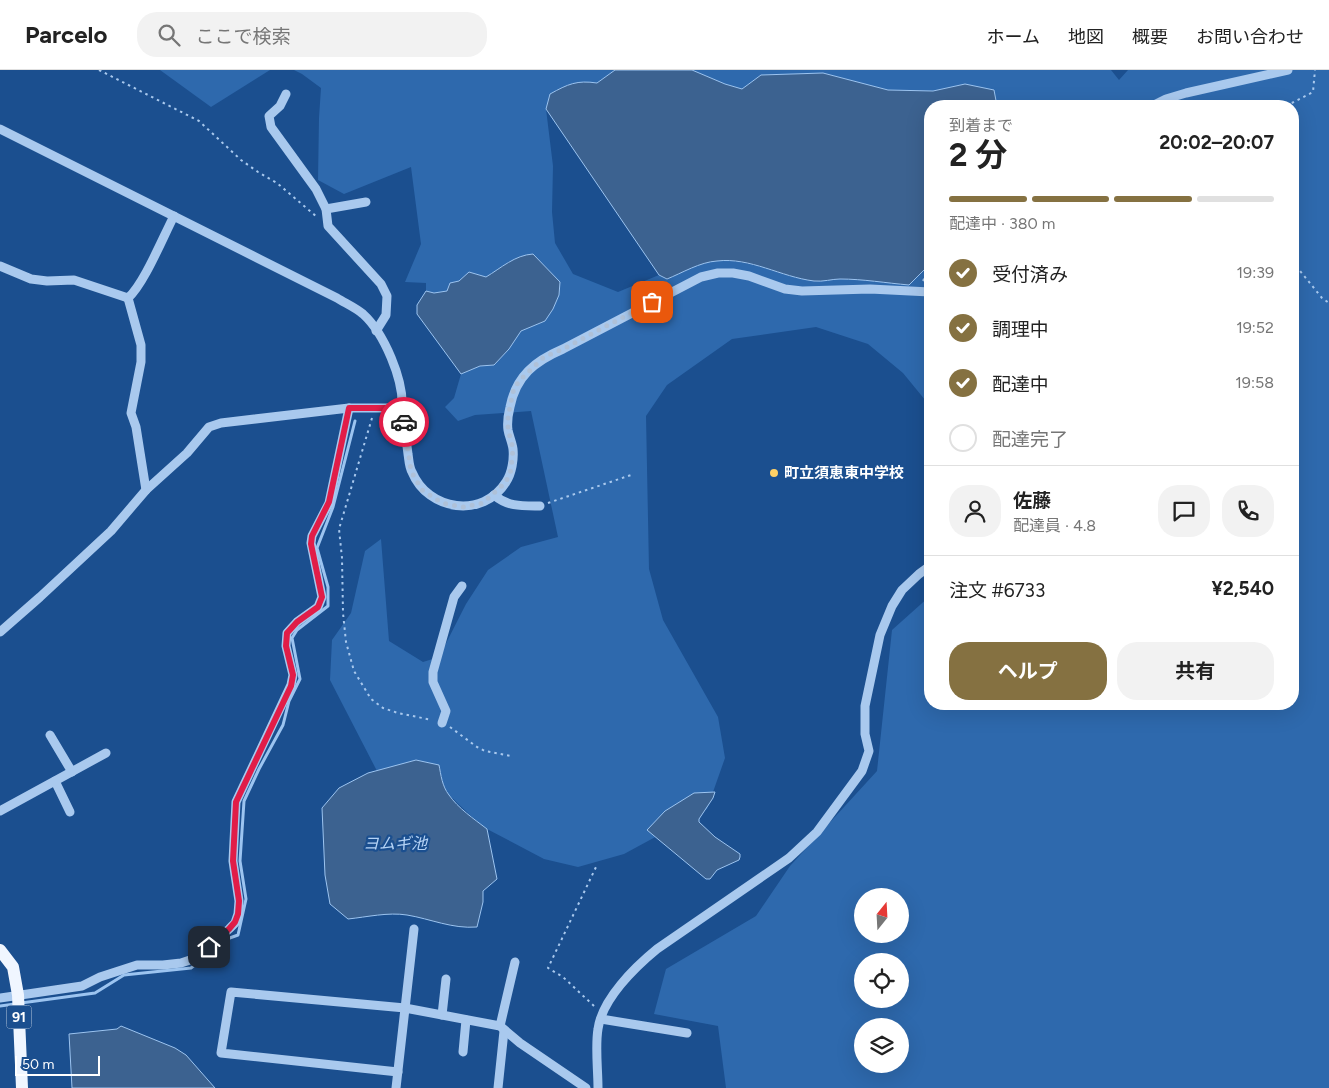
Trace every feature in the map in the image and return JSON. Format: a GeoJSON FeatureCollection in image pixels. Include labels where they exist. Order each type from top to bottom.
{"type":"FeatureCollection","features":[{"type":"Feature","properties":{"kind":"main road","name":"91"},"geometry":{"type":"LineString","coordinates":[[0,950],[13,967],[18,995],[22,1088]]}},
{"type":"Feature","properties":{"kind":"street"},"geometry":{"type":"LineString","coordinates":[[1164,100],[1186,93],[1288,70]]}},
{"type":"Feature","properties":{"kind":"street"},"geometry":{"type":"LineString","coordinates":[[286,94],[280,106],[269,116],[271,127],[316,189],[326,209],[328,226],[381,284],[387,296],[386,315],[376,330]]}},
{"type":"Feature","properties":{"kind":"street"},"geometry":{"type":"LineString","coordinates":[[0,129],[337,298],[363,314],[376,330],[392,359],[403,399],[402,408],[411,471],[422,490],[442,503],[463,507],[483,503],[494,495],[506,482],[512,466],[513,448],[508,430],[511,400],[514,388],[532,368],[544,357],[701,277],[718,273],[732,273],[749,276],[784,289],[802,291],[870,289],[924,291]]}},
{"type":"Feature","properties":{"kind":"street"},"geometry":{"type":"LineString","coordinates":[[326,209],[366,202]]}},
{"type":"Feature","properties":{"kind":"street"},"geometry":{"type":"LineString","coordinates":[[128,298],[134,293],[145,274],[174,216]]}},
{"type":"Feature","properties":{"kind":"street"},"geometry":{"type":"LineString","coordinates":[[0,266],[31,278],[47,281],[74,280],[128,298]]}},
{"type":"Feature","properties":{"kind":"street"},"geometry":{"type":"LineString","coordinates":[[128,298],[141,345],[141,362],[131,413],[136,427],[146,490]]}},
{"type":"Feature","properties":{"kind":"street"},"geometry":{"type":"LineString","coordinates":[[0,632],[111,530],[146,490],[187,453],[209,427],[221,422],[349,408],[402,408]]}},
{"type":"Feature","properties":{"kind":"street"},"geometry":{"type":"LineString","coordinates":[[0,998],[82,986],[100,977],[137,965],[181,963],[199,957],[235,922],[239,901],[233,861],[236,802],[291,686],[293,675],[286,646],[287,633],[297,622],[318,607],[322,597],[311,544],[312,536],[331,494],[349,408]]}},
{"type":"Feature","properties":{"kind":"street"},"geometry":{"type":"LineString","coordinates":[[494,495],[508,504],[540,506]]}},
{"type":"Feature","properties":{"kind":"street"},"geometry":{"type":"LineString","coordinates":[[598,1088],[598,1029],[614,994],[639,963],[789,858],[816,832],[862,771],[868,751],[865,734],[865,706],[880,635],[892,606],[902,590],[924,570]]}},
{"type":"Feature","properties":{"kind":"street"},"geometry":{"type":"LineString","coordinates":[[442,723],[446,711],[433,682],[433,672],[454,597],[462,586]]}},
{"type":"Feature","properties":{"kind":"street"},"geometry":{"type":"LineString","coordinates":[[50,735],[72,772]]}},
{"type":"Feature","properties":{"kind":"street"},"geometry":{"type":"LineString","coordinates":[[0,811],[106,753]]}},
{"type":"Feature","properties":{"kind":"street"},"geometry":{"type":"LineString","coordinates":[[55,781],[70,812]]}},
{"type":"Feature","properties":{"kind":"street"},"geometry":{"type":"LineString","coordinates":[[396,1088],[414,929]]}},
{"type":"Feature","properties":{"kind":"street"},"geometry":{"type":"LineString","coordinates":[[498,1088],[502,1028],[515,962]]}},
{"type":"Feature","properties":{"kind":"street"},"geometry":{"type":"LineString","coordinates":[[442,1015],[446,979]]}},
{"type":"Feature","properties":{"kind":"street"},"geometry":{"type":"LineString","coordinates":[[398,1072],[221,1053],[231,992],[405,1008],[502,1028],[586,1088]]}},
{"type":"Feature","properties":{"kind":"street"},"geometry":{"type":"LineString","coordinates":[[602,1017],[687,1033]]}},
{"type":"Feature","properties":{"kind":"street"},"geometry":{"type":"LineString","coordinates":[[462,1052],[466,1020]]}},
{"type":"Feature","properties":{"kind":"path"},"geometry":{"type":"LineString","coordinates":[[99,70],[199,121],[241,160],[277,183],[328,226]]}},
{"type":"Feature","properties":{"kind":"path"},"geometry":{"type":"LineString","coordinates":[[1298,100],[1313,92],[1315,70]]}},
{"type":"Feature","properties":{"kind":"path"},"geometry":{"type":"LineString","coordinates":[[1299,269],[1322,298],[1329,303]]}},
{"type":"Feature","properties":{"kind":"path"},"geometry":{"type":"LineString","coordinates":[[920,291],[924,280]]}},
{"type":"Feature","properties":{"kind":"path"},"geometry":{"type":"LineString","coordinates":[[374,408],[339,529],[346,642],[354,671],[370,699],[382,708],[442,723],[485,751],[511,756]]}},
{"type":"Feature","properties":{"kind":"path"},"geometry":{"type":"LineString","coordinates":[[540,506],[634,474]]}},
{"type":"Feature","properties":{"kind":"path"},"geometry":{"type":"LineString","coordinates":[[596,867],[548,968],[563,977],[602,1017]]}},
{"type":"Feature","properties":{"kind":"shaded area"},"geometry":{"type":"Polygon","coordinates":[[[160,70],[270,70],[211,107],[160,70]]]}},
{"type":"Feature","properties":{"kind":"shaded area"},"geometry":{"type":"Polygon","coordinates":[[[294,70],[615,70],[597,83],[584,82],[573,84],[550,94],[546,109],[553,166],[552,212],[555,243],[573,274],[618,292],[659,275],[667,279],[698,266],[717,261],[741,262],[814,281],[849,279],[909,285],[924,270],[924,399],[903,373],[868,344],[816,327],[732,339],[667,385],[646,416],[649,569],[663,620],[718,717],[725,758],[707,809],[624,854],[578,867],[544,859],[487,829],[472,817],[449,795],[443,784],[439,765],[416,760],[377,771],[330,680],[332,640],[351,613],[365,551],[381,539],[389,641],[423,662],[439,657],[466,604],[488,570],[521,547],[558,537],[531,411],[475,415],[458,421],[445,407],[454,398],[461,374],[480,366],[494,365],[509,349],[521,331],[545,321],[559,295],[560,282],[533,254],[510,261],[486,277],[469,272],[459,281],[450,283],[447,291],[434,293],[426,291],[426,283],[405,282],[421,244],[411,167],[344,194],[318,180],[321,88],[294,70]]]}},
{"type":"Feature","properties":{"kind":"shaded area"},"geometry":{"type":"Polygon","coordinates":[[[692,70],[1111,70],[1119,80],[1128,70],[1329,70],[1329,1088],[726,1088],[718,1026],[654,1014],[666,969],[756,916],[790,866],[877,771],[892,630],[924,601],[924,710],[1299,710],[1299,100],[996,100],[993,90],[965,84],[933,91],[888,90],[823,73],[761,75],[742,89],[692,70]]]}},
{"type":"Feature","properties":{"kind":"water"},"geometry":{"type":"Polygon","coordinates":[[[615,70],[692,70],[742,89],[761,75],[823,73],[888,90],[933,91],[965,84],[994,90],[996,100],[924,100],[924,270],[909,285],[849,279],[814,281],[741,262],[729,261],[704,263],[667,279],[659,275],[546,109],[550,94],[573,84],[584,82],[597,83],[615,70]]]}},
{"type":"Feature","properties":{"kind":"water"},"geometry":{"type":"Polygon","coordinates":[[[533,254],[560,282],[559,295],[553,309],[545,321],[521,331],[509,349],[494,365],[480,366],[461,374],[417,314],[417,305],[426,291],[434,293],[447,291],[450,283],[459,281],[469,272],[486,277],[514,259],[533,254]]]}},
{"type":"Feature","properties":{"kind":"water","name":"ヨムギ池"},"geometry":{"type":"Polygon","coordinates":[[[416,760],[439,765],[443,784],[449,795],[462,809],[487,829],[497,879],[483,891],[483,902],[477,927],[450,925],[400,914],[348,919],[330,904],[325,875],[322,808],[339,788],[368,773],[416,760]]]}},
{"type":"Feature","properties":{"kind":"water"},"geometry":{"type":"Polygon","coordinates":[[[715,792],[699,822],[715,837],[740,854],[740,857],[739,860],[717,870],[710,879],[706,879],[647,830],[665,811],[694,793],[715,792]]]}},
{"type":"Feature","properties":{"kind":"water"},"geometry":{"type":"Polygon","coordinates":[[[121,1026],[175,1048],[186,1055],[215,1088],[72,1088],[69,1034],[117,1029],[121,1026]]]}},
{"type":"Feature","properties":{"kind":"waterway"},"geometry":{"type":"LineString","coordinates":[[21,1003],[95,993],[124,975],[191,968],[227,939],[238,935],[246,899],[240,861],[244,801],[283,725],[289,701],[300,679],[292,638],[297,630],[328,606],[328,587],[317,548],[333,507],[355,421]]}},
{"type":"Feature","properties":{"kind":"waterway"},"geometry":{"type":"LineString","coordinates":[[0,1006],[15,1004]]}},
{"type":"Feature","properties":{"kind":"way so far"},"geometry":{"type":"LineString","coordinates":[[404,422],[411,471],[422,490],[442,503],[463,507],[483,503],[506,482],[511,470],[513,448],[508,430],[508,416],[514,388],[522,378],[544,357],[652,302]]}},
{"type":"Feature","properties":{"kind":"place","name":"町立須恵東中学校"},"geometry":{"type":"Point","coordinates":[774,473]}},
{"type":"Feature","properties":{"kind":"route"},"geometry":{"type":"LineString","coordinates":[[209,947],[229,929],[235,922],[238,914],[239,901],[233,861],[236,802],[250,770],[271,732],[291,686],[293,675],[286,646],[287,633],[297,622],[318,607],[322,597],[311,544],[312,536],[329,502],[334,486],[349,408],[402,408],[404,422]]}}]}
